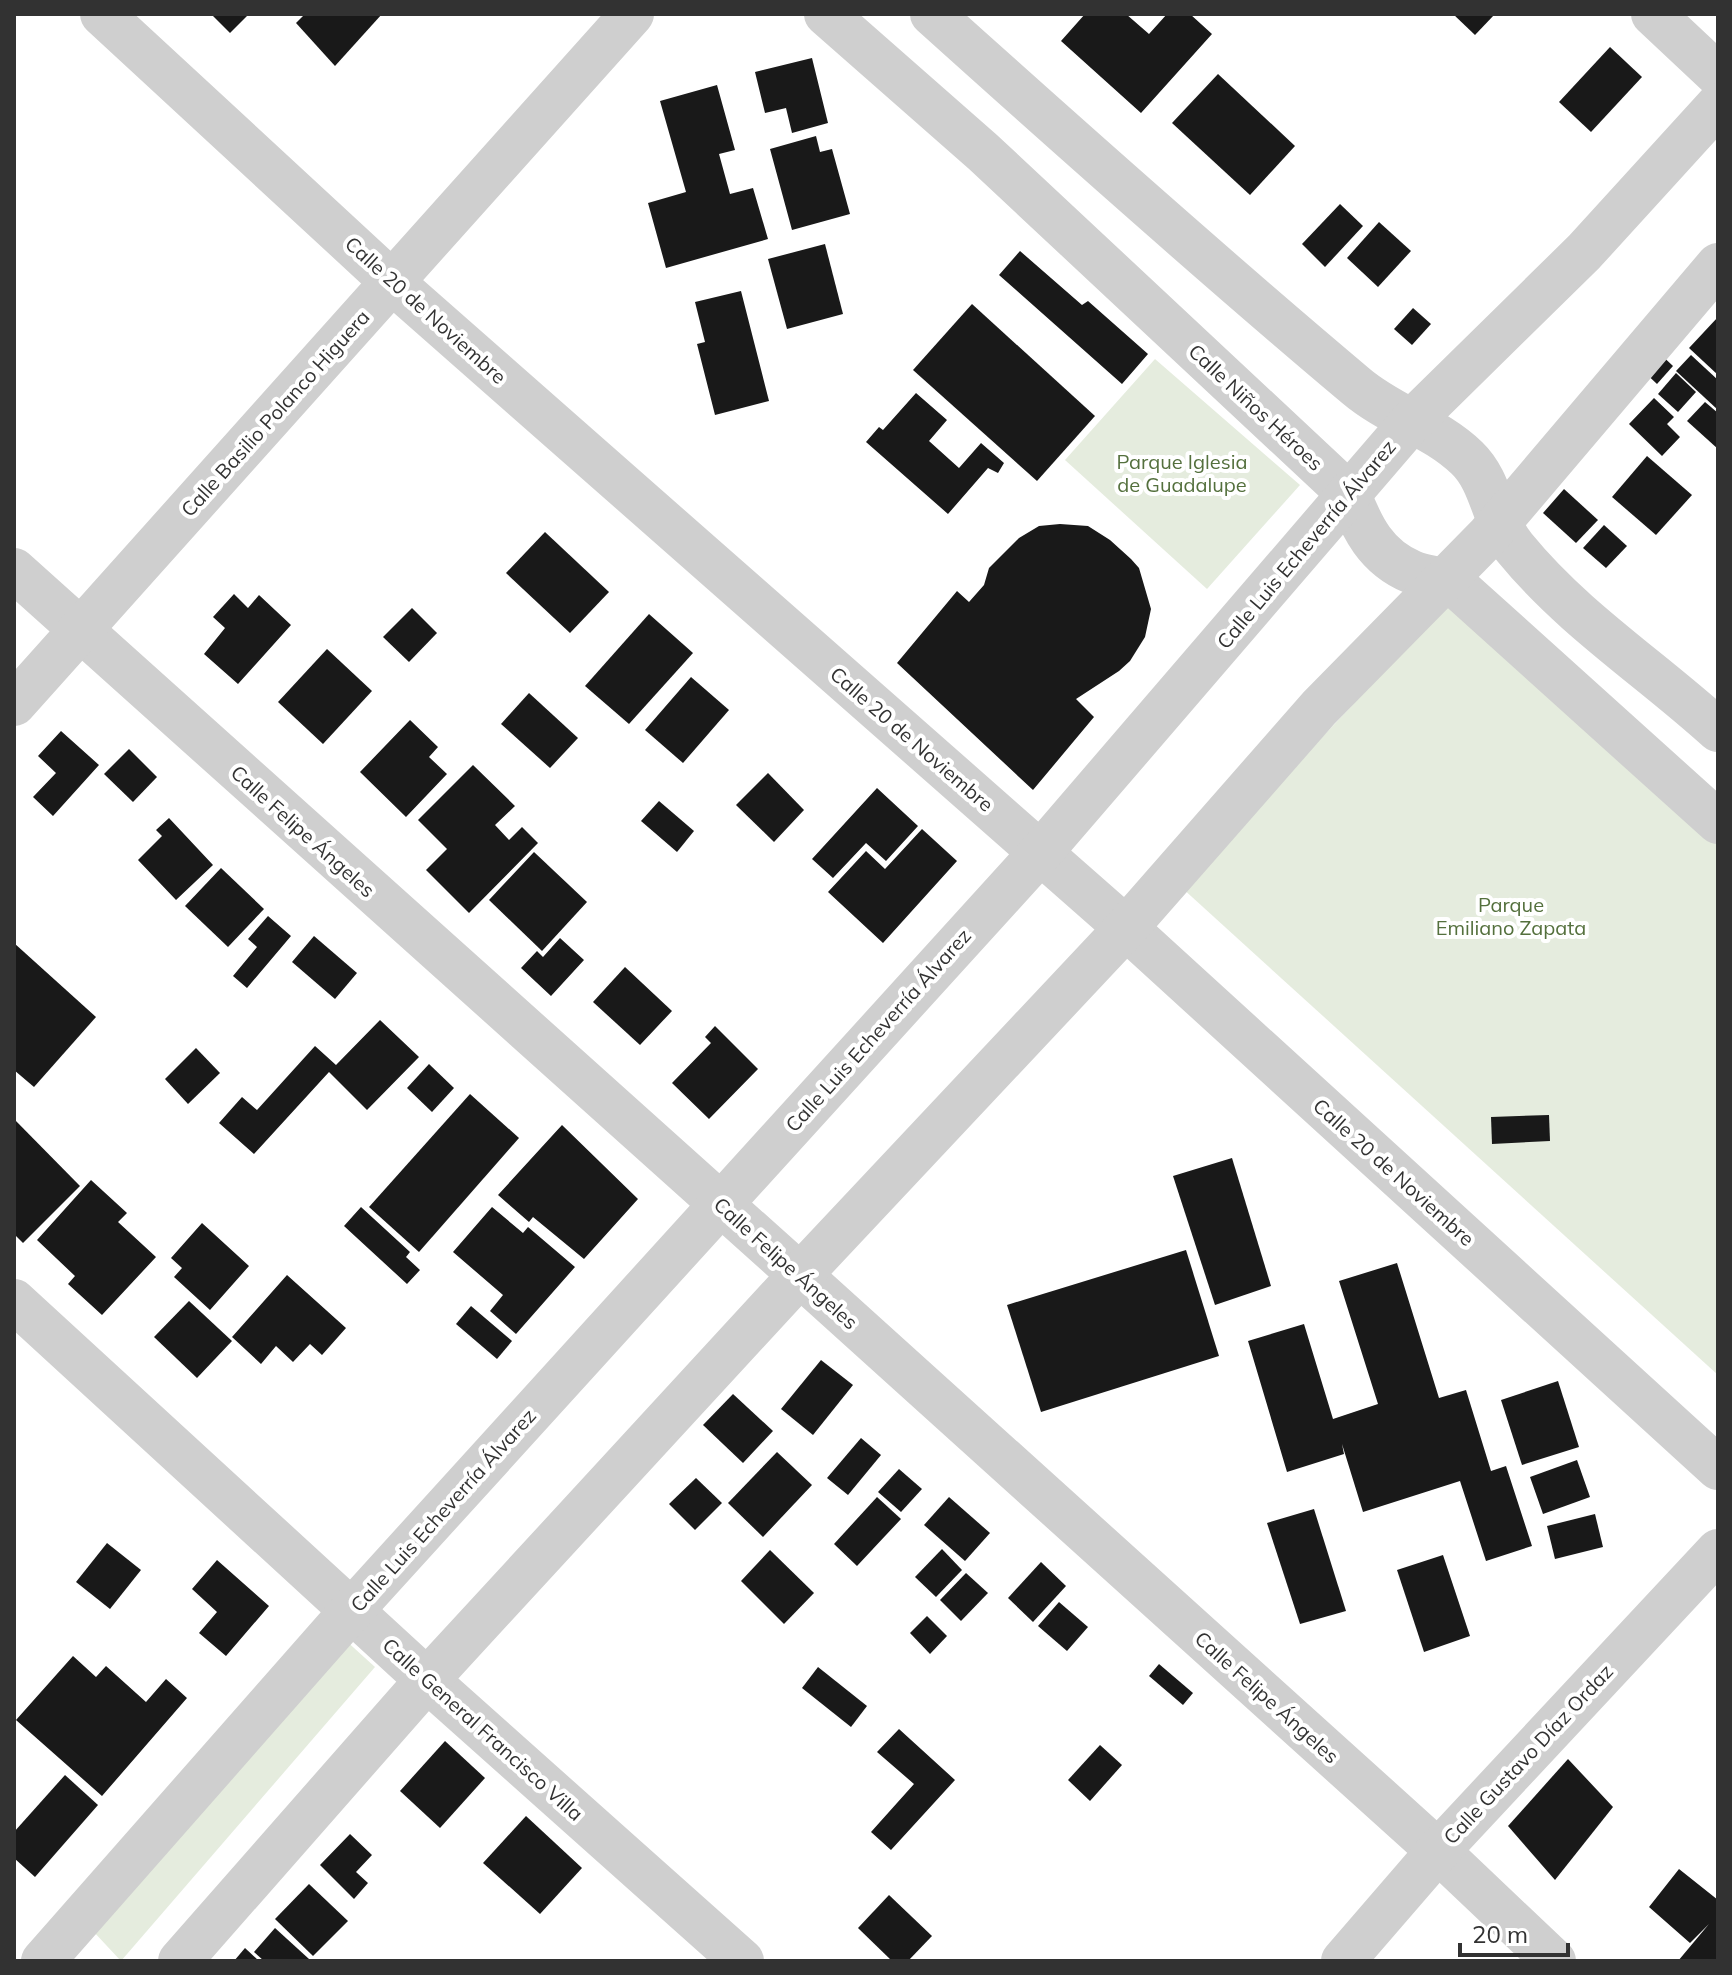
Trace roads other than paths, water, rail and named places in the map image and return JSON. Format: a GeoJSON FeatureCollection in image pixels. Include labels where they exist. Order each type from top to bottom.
{"type":"FeatureCollection","features":[{"type":"Feature","properties":{"kind":"street","name":"Calle 20 de Noviembre"},"geometry":{"type":"LineString","coordinates":[[102,14],[392,282],[1126,928],[1718,1468]]}},
{"type":"Feature","properties":{"kind":"street","name":"Calle Basilio Polanco Higuera"},"geometry":{"type":"LineString","coordinates":[[14,704],[632,14]]}},
{"type":"Feature","properties":{"kind":"street","name":"Calle Niños Héroes"},"geometry":{"type":"LineString","coordinates":[[826,14],[983,152],[1349,494],[1368,538],[1378,550],[1413,572],[1445,579],[1540,660],[1718,822]]}},
{"type":"Feature","properties":{"kind":"street"},"geometry":{"type":"LineString","coordinates":[[932,14],[1138,199],[1341,374],[1363,392],[1424,427],[1468,459],[1490,496],[1498,524],[1514,547],[1577,612],[1718,730]]}},
{"type":"Feature","properties":{"kind":"street"},"geometry":{"type":"LineString","coordinates":[[1653,14],[1718,75]]}},
{"type":"Feature","properties":{"kind":"street","name":"Calle Luis Echeverría Álvarez"},"geometry":{"type":"LineString","coordinates":[[43,1961],[352,1610],[1041,852],[1411,422],[1584,252],[1718,105]]}},
{"type":"Feature","properties":{"kind":"street"},"geometry":{"type":"LineString","coordinates":[[180,1961],[427,1680],[800,1275],[1126,928],[1319,708],[1498,524],[1718,265]]}},
{"type":"Feature","properties":{"kind":"street","name":"Calle Felipe Ángeles"},"geometry":{"type":"LineString","coordinates":[[14,570],[1438,1851],[1554,1961]]}},
{"type":"Feature","properties":{"kind":"street","name":"Calle General Francisco Villa"},"geometry":{"type":"LineString","coordinates":[[14,1301],[427,1680],[742,1961]]}},
{"type":"Feature","properties":{"kind":"street","name":"Calle Gustavo Díaz Ordaz"},"geometry":{"type":"LineString","coordinates":[[1343,1961],[1438,1851],[1718,1551]]}},
{"type":"Feature","properties":{"kind":"street"},"geometry":{"type":"LineString","coordinates":[[14,1951],[25,1961]]}},
{"type":"Feature","properties":{"kind":"park label","name":"Parque Iglesia de Guadalupe"},"geometry":{"type":"Point","coordinates":[1182,472]}},
{"type":"Feature","properties":{"kind":"park label","name":"Parque Emiliano Zapata"},"geometry":{"type":"Point","coordinates":[1511,916]}}]}
